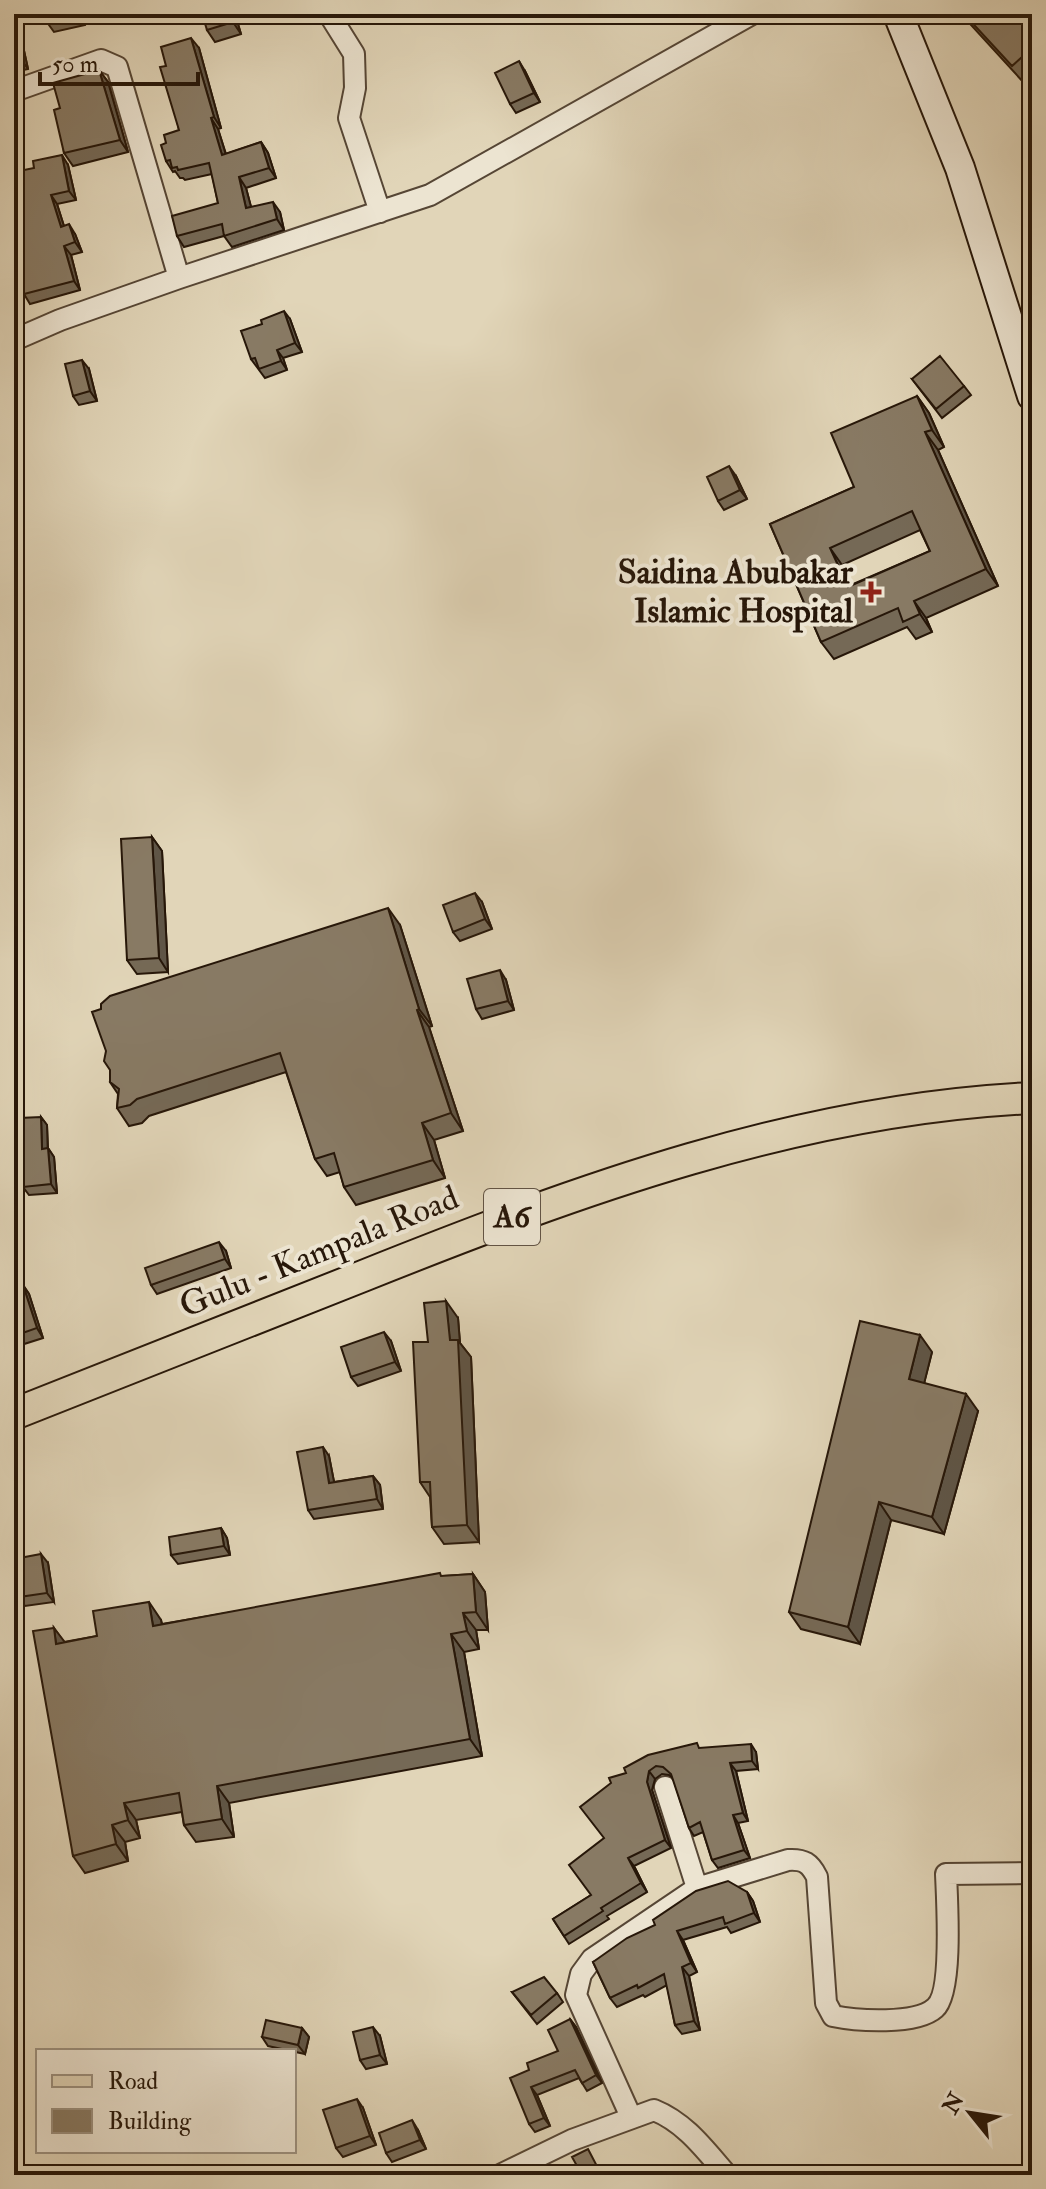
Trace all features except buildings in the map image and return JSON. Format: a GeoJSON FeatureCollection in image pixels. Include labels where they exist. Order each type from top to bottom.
{"type":"FeatureCollection","features":[{"type":"Feature","properties":{"kind":"main road","name":"Gulu - Kampala Road"},"geometry":{"type":"LineString","coordinates":[[14,1414],[487,1226],[620,1179],[729,1147],[860,1118],[990,1100],[1032,1098]]}},
{"type":"Feature","properties":{"kind":"street"},"geometry":{"type":"LineString","coordinates":[[329,14],[354,54],[355,88],[349,118],[380,212]]}},
{"type":"Feature","properties":{"kind":"street"},"geometry":{"type":"LineString","coordinates":[[14,340],[60,320],[179,278],[430,195],[752,14]]}},
{"type":"Feature","properties":{"kind":"street"},"geometry":{"type":"LineString","coordinates":[[898,14],[960,168],[1032,396]]}},
{"type":"Feature","properties":{"kind":"street"},"geometry":{"type":"LineString","coordinates":[[14,91],[101,60],[117,67],[179,278]]}},
{"type":"Feature","properties":{"kind":"street"},"geometry":{"type":"LineString","coordinates":[[665,1787],[697,1888]]}},
{"type":"Feature","properties":{"kind":"street"},"geometry":{"type":"LineString","coordinates":[[631,2117],[576,1995],[581,1974],[592,1959],[697,1888],[788,1860],[801,1859],[808,1863],[817,1877],[828,2010],[837,2017],[888,2020],[915,2017],[935,2009],[943,1994],[948,1923],[946,1874],[1032,1873]]}},
{"type":"Feature","properties":{"kind":"street"},"geometry":{"type":"LineString","coordinates":[[500,2175],[545,2152],[654,2110],[687,2130],[727,2175]]}},
{"type":"Feature","properties":{"kind":"place","name":"Saidina Abubakar Islamic Hospital"},"geometry":{"type":"Point","coordinates":[871,592]}}]}
